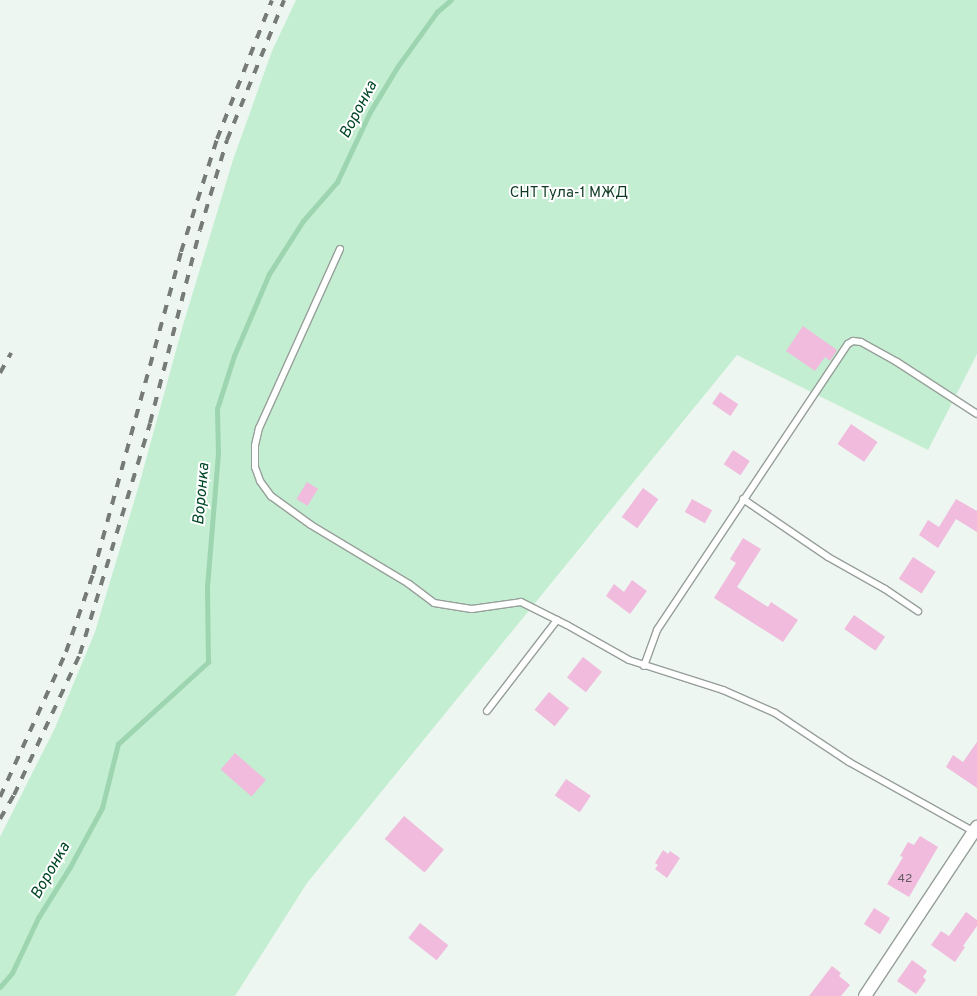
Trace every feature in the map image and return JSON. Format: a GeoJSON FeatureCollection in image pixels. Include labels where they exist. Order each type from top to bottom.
{"type":"FeatureCollection","features":[{"type":"Feature","properties":{"kind":"street"},"geometry":{"type":"LineString","coordinates":[[865,996],[976,831]]}},
{"type":"Feature","properties":{"kind":"lane"},"geometry":{"type":"LineString","coordinates":[[340,249],[262,420],[255,446],[254,459],[260,481],[271,496],[312,525],[408,584],[434,603],[472,609],[520,602],[557,620],[628,660],[723,690],[775,713],[849,762],[976,831]]}},
{"type":"Feature","properties":{"kind":"lane"},"geometry":{"type":"LineString","coordinates":[[644,666],[657,630],[846,346],[853,341],[860,342],[897,362],[977,414]]}},
{"type":"Feature","properties":{"kind":"lane"},"geometry":{"type":"LineString","coordinates":[[743,500],[828,558],[885,589],[918,611]]}},
{"type":"Feature","properties":{"kind":"lane"},"geometry":{"type":"LineString","coordinates":[[487,712],[557,620]]}},
{"type":"Feature","properties":{"kind":"green space","name":"СНТ Тула-1 МЖД"},"geometry":{"type":"Polygon","coordinates":[[[296,0],[977,0],[977,354],[928,450],[737,355],[307,883],[235,996],[0,996],[0,837],[55,728],[95,632],[139,485],[183,325],[233,160],[272,51],[296,0]]]}},
{"type":"Feature","properties":{"kind":"building"},"geometry":{"type":"Polygon","coordinates":[[[803,326],[837,350],[830,361],[825,357],[815,371],[786,351],[803,326]]]}},
{"type":"Feature","properties":{"kind":"building"},"geometry":{"type":"Polygon","coordinates":[[[720,392],[738,404],[730,416],[712,404],[720,392]]]}},
{"type":"Feature","properties":{"kind":"building"},"geometry":{"type":"Polygon","coordinates":[[[851,424],[878,442],[864,462],[838,444],[851,424]]]}},
{"type":"Feature","properties":{"kind":"building"},"geometry":{"type":"Polygon","coordinates":[[[733,450],[750,461],[741,475],[724,464],[733,450]]]}},
{"type":"Feature","properties":{"kind":"building"},"geometry":{"type":"Polygon","coordinates":[[[307,482],[318,489],[307,506],[296,499],[307,482]]]}},
{"type":"Feature","properties":{"kind":"building"},"geometry":{"type":"Polygon","coordinates":[[[643,488],[658,499],[637,528],[622,517],[643,488]]]}},
{"type":"Feature","properties":{"kind":"building"},"geometry":{"type":"Polygon","coordinates":[[[692,499],[712,510],[705,523],[685,512],[692,499]]]}},
{"type":"Feature","properties":{"kind":"building"},"geometry":{"type":"Polygon","coordinates":[[[956,499],[977,511],[977,532],[956,519],[938,548],[919,535],[928,520],[939,527],[956,499]]]}},
{"type":"Feature","properties":{"kind":"building"},"geometry":{"type":"Polygon","coordinates":[[[743,538],[761,549],[737,587],[768,607],[771,602],[798,620],[783,642],[714,598],[736,563],[730,559],[743,538]]]}},
{"type":"Feature","properties":{"kind":"building"},"geometry":{"type":"Polygon","coordinates":[[[913,557],[936,572],[921,594],[899,579],[913,557]]]}},
{"type":"Feature","properties":{"kind":"building"},"geometry":{"type":"Polygon","coordinates":[[[632,580],[647,591],[630,614],[606,596],[614,584],[624,592],[632,580]]]}},
{"type":"Feature","properties":{"kind":"building"},"geometry":{"type":"Polygon","coordinates":[[[854,615],[885,637],[875,651],[844,629],[854,615]]]}},
{"type":"Feature","properties":{"kind":"building"},"geometry":{"type":"Polygon","coordinates":[[[583,657],[602,672],[586,692],[567,677],[583,657]]]}},
{"type":"Feature","properties":{"kind":"building"},"geometry":{"type":"Polygon","coordinates":[[[549,692],[569,708],[555,726],[535,710],[549,692]]]}},
{"type":"Feature","properties":{"kind":"building"},"geometry":{"type":"Polygon","coordinates":[[[977,742],[977,788],[946,767],[953,755],[963,762],[977,742]]]}},
{"type":"Feature","properties":{"kind":"building"},"geometry":{"type":"Polygon","coordinates":[[[235,753],[266,780],[252,797],[221,770],[235,753]]]}},
{"type":"Feature","properties":{"kind":"building"},"geometry":{"type":"Polygon","coordinates":[[[566,779],[591,796],[580,812],[555,796],[566,779]]]}},
{"type":"Feature","properties":{"kind":"building"},"geometry":{"type":"Polygon","coordinates":[[[404,816],[444,849],[425,872],[385,839],[404,816]]]}},
{"type":"Feature","properties":{"kind":"building"},"geometry":{"type":"Polygon","coordinates":[[[920,836],[938,847],[909,897],[887,884],[903,857],[900,856],[908,842],[914,845],[920,836]]]}},
{"type":"Feature","properties":{"kind":"building"},"geometry":{"type":"Polygon","coordinates":[[[663,850],[668,854],[670,851],[680,858],[667,878],[655,869],[658,865],[655,863],[663,850]]]}},
{"type":"Feature","properties":{"kind":"building"},"geometry":{"type":"Polygon","coordinates":[[[874,908],[890,918],[880,934],[864,924],[874,908]]]}},
{"type":"Feature","properties":{"kind":"building"},"geometry":{"type":"Polygon","coordinates":[[[966,912],[977,920],[977,926],[963,946],[965,947],[955,962],[931,945],[941,931],[949,936],[966,912]]]}},
{"type":"Feature","properties":{"kind":"building"},"geometry":{"type":"Polygon","coordinates":[[[420,923],[448,945],[437,960],[408,938],[420,923]]]}},
{"type":"Feature","properties":{"kind":"building"},"geometry":{"type":"Polygon","coordinates":[[[912,960],[927,971],[923,977],[926,980],[916,994],[897,981],[912,960]]]}},
{"type":"Feature","properties":{"kind":"building"},"geometry":{"type":"Polygon","coordinates":[[[832,966],[841,973],[839,976],[850,985],[841,996],[809,996],[832,966]]]}},
{"type":"Feature","properties":{"kind":"waterway","name":"Воронка"},"geometry":{"type":"LineString","coordinates":[[0,987],[12,973],[38,918],[70,867],[102,808],[118,744],[208,662],[207,587],[218,454],[217,409],[234,356],[269,274],[303,221],[337,182],[370,112],[398,66],[437,12],[451,0]]}},
{"type":"Feature","properties":{"kind":"railway"},"geometry":{"type":"LineString","coordinates":[[0,797],[66,652],[93,574],[181,252],[217,139],[272,0]]}},
{"type":"Feature","properties":{"kind":"railway"},"geometry":{"type":"LineString","coordinates":[[0,819],[14,795],[80,654],[150,423],[200,230],[227,140],[284,0]]}},
{"type":"Feature","properties":{"kind":"railway"},"geometry":{"type":"LineString","coordinates":[[0,373],[11,353]]}}]}
